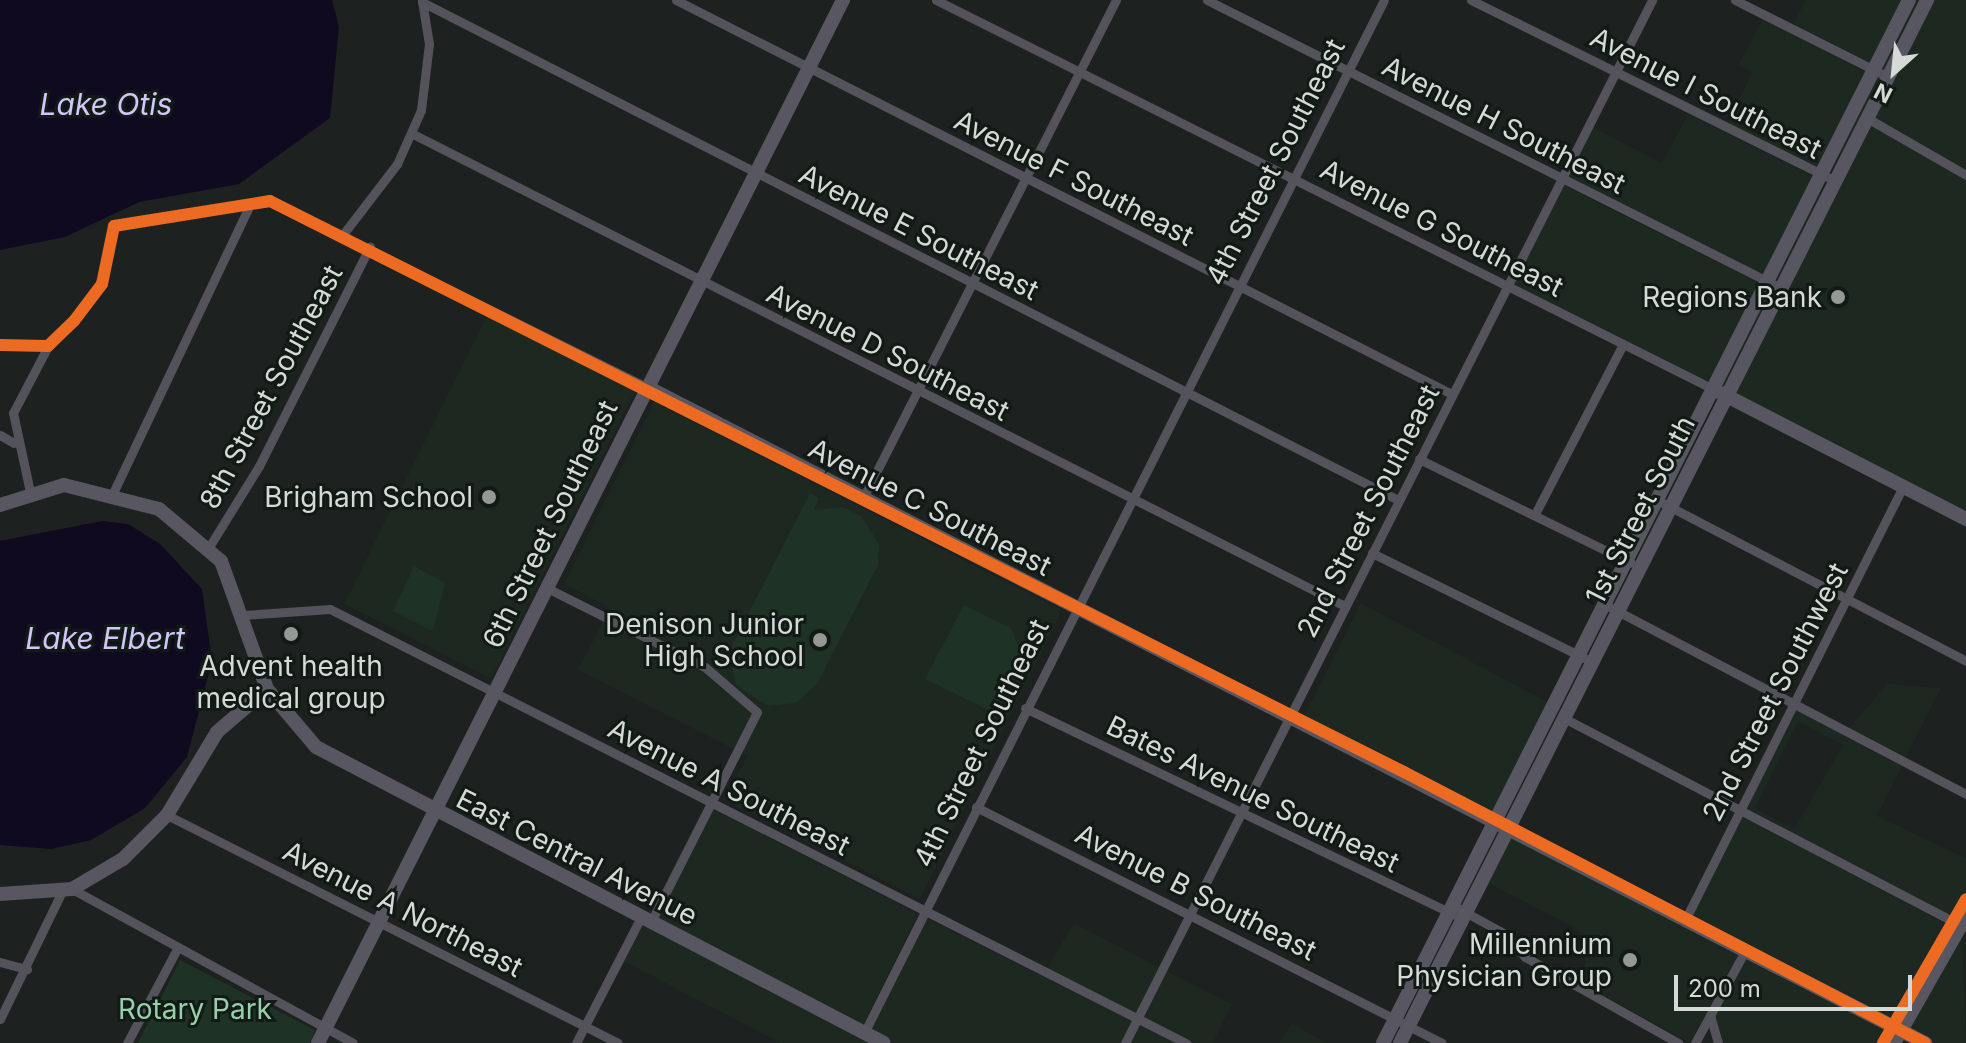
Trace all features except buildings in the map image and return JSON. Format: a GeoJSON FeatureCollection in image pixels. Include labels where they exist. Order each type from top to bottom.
{"type":"FeatureCollection","features":[{"type":"Feature","properties":{"kind":"street","name":"Avenue F Southeast"},"geometry":{"type":"LineString","coordinates":[[676,0],[1452,394]]}},
{"type":"Feature","properties":{"kind":"street","name":"6th Street Southeast"},"geometry":{"type":"LineString","coordinates":[[318,1043],[375,919],[496,693],[700,280],[843,0]]}},
{"type":"Feature","properties":{"kind":"street","name":"Avenue G Southeast"},"geometry":{"type":"LineString","coordinates":[[936,0],[1713,389]]}},
{"type":"Feature","properties":{"kind":"street"},"geometry":{"type":"LineString","coordinates":[[862,500],[1116,0]]}},
{"type":"Feature","properties":{"kind":"street","name":"Avenue H Southeast"},"geometry":{"type":"LineString","coordinates":[[1207,0],[1781,288]]}},
{"type":"Feature","properties":{"kind":"street","name":"4th Street Southeast"},"geometry":{"type":"LineString","coordinates":[[873,1039],[924,911],[1182,391],[1384,0]]}},
{"type":"Feature","properties":{"kind":"street","name":"Avenue I Southeast"},"geometry":{"type":"LineString","coordinates":[[1471,0],[1829,178]]}},
{"type":"Feature","properties":{"kind":"street","name":"2nd Street Southeast"},"geometry":{"type":"LineString","coordinates":[[1125,1043],[1652,0]]}},
{"type":"Feature","properties":{"kind":"street"},"geometry":{"type":"LineString","coordinates":[[1735,0],[1881,74]]}},
{"type":"Feature","properties":{"kind":"street","name":"1st Street South"},"geometry":{"type":"LineString","coordinates":[[1383,1043],[1403,1021],[1503,822],[1551,711],[1767,281],[1867,118],[1909,0]]}},
{"type":"Feature","properties":{"kind":"street","name":"1st Street South"},"geometry":{"type":"LineString","coordinates":[[1503,822],[1565,719],[1781,288],[1829,178],[1881,74],[1927,0]]}},
{"type":"Feature","properties":{"kind":"street"},"geometry":{"type":"LineString","coordinates":[[344,233],[413,134],[427,75],[422,1]]}},
{"type":"Feature","properties":{"kind":"street","name":"Avenue E Southeast"},"geometry":{"type":"LineString","coordinates":[[422,1],[972,285],[1398,500]]}},
{"type":"Feature","properties":{"kind":"street"},"geometry":{"type":"LineString","coordinates":[[1867,118],[1966,175]]}},
{"type":"Feature","properties":{"kind":"street","name":"Avenue D Southeast"},"geometry":{"type":"LineString","coordinates":[[413,134],[916,392],[1345,606]]}},
{"type":"Feature","properties":{"kind":"street","name":"Avenue C Southeast"},"geometry":{"type":"LineString","coordinates":[[48,346],[102,284],[114,226],[270,201],[370,246],[862,500],[1503,822],[1746,949],[1897,1037],[1925,1043]]}},
{"type":"Feature","properties":{"kind":"street"},"geometry":{"type":"LineString","coordinates":[[113,493],[251,203]]}},
{"type":"Feature","properties":{"kind":"street","name":"8th Street Southeast"},"geometry":{"type":"LineString","coordinates":[[209,547],[259,466],[370,246]]}},
{"type":"Feature","properties":{"kind":"street"},"geometry":{"type":"LineString","coordinates":[[1535,514],[1623,344]]}},
{"type":"Feature","properties":{"kind":"street"},"geometry":{"type":"LineString","coordinates":[[0,345],[48,346]]}},
{"type":"Feature","properties":{"kind":"street"},"geometry":{"type":"LineString","coordinates":[[30,492],[14,443],[17,397],[48,346]]}},
{"type":"Feature","properties":{"kind":"street"},"geometry":{"type":"LineString","coordinates":[[1713,389],[1966,519]]}},
{"type":"Feature","properties":{"kind":"street"},"geometry":{"type":"LineString","coordinates":[[0,435],[14,443]]}},
{"type":"Feature","properties":{"kind":"street"},"geometry":{"type":"LineString","coordinates":[[1419,459],[1640,568]]}},
{"type":"Feature","properties":{"kind":"street"},"geometry":{"type":"LineString","coordinates":[[0,505],[30,492],[64,485],[113,493],[159,509],[209,547],[243,615],[267,689],[217,732],[167,815],[123,859],[67,889],[0,894]]}},
{"type":"Feature","properties":{"kind":"street","name":"2nd Street Southwest"},"geometry":{"type":"LineString","coordinates":[[1686,918],[1903,487]]}},
{"type":"Feature","properties":{"kind":"street"},"geometry":{"type":"LineString","coordinates":[[1657,500],[1966,661]]}},
{"type":"Feature","properties":{"kind":"street"},"geometry":{"type":"LineString","coordinates":[[1372,553],[1593,662]]}},
{"type":"Feature","properties":{"kind":"street"},"geometry":{"type":"LineString","coordinates":[[547,588],[705,667],[757,712],[711,802],[576,1043]]}},
{"type":"Feature","properties":{"kind":"street"},"geometry":{"type":"LineString","coordinates":[[1604,604],[1966,794]]}},
{"type":"Feature","properties":{"kind":"street","name":"Avenue A Southeast"},"geometry":{"type":"LineString","coordinates":[[243,615],[330,609],[1186,1043]]}},
{"type":"Feature","properties":{"kind":"street","name":"East Central Avenue"},"geometry":{"type":"LineString","coordinates":[[267,689],[316,747],[434,813],[873,1039]]}},
{"type":"Feature","properties":{"kind":"street","name":"Bates Avenue Southeast"},"geometry":{"type":"LineString","coordinates":[[1025,708],[1236,814],[1243,811],[1507,935],[1525,957],[1678,1043]]}},
{"type":"Feature","properties":{"kind":"street"},"geometry":{"type":"LineString","coordinates":[[1551,711],[1964,923],[1897,1037]]}},
{"type":"Feature","properties":{"kind":"street","name":"Avenue B Southeast"},"geometry":{"type":"LineString","coordinates":[[976,807],[1442,1043]]}},
{"type":"Feature","properties":{"kind":"street","name":"Avenue A Northeast"},"geometry":{"type":"LineString","coordinates":[[167,815],[618,1043]]}},
{"type":"Feature","properties":{"kind":"street"},"geometry":{"type":"LineString","coordinates":[[67,889],[176,951],[353,1043]]}},
{"type":"Feature","properties":{"kind":"street"},"geometry":{"type":"LineString","coordinates":[[0,1019],[67,889]]}},
{"type":"Feature","properties":{"kind":"street"},"geometry":{"type":"LineString","coordinates":[[1695,1043],[1746,949]]}},
{"type":"Feature","properties":{"kind":"street"},"geometry":{"type":"LineString","coordinates":[[127,1043],[176,951]]}},
{"type":"Feature","properties":{"kind":"street"},"geometry":{"type":"LineString","coordinates":[[0,962],[27,969]]}},
{"type":"Feature","properties":{"kind":"street"},"geometry":{"type":"LineString","coordinates":[[1710,1015],[1718,1043]]}},
{"type":"Feature","properties":{"kind":"street","name":"1st Street South"},"geometry":{"type":"LineString","coordinates":[[1400,1043],[1403,1021]]}},
{"type":"Feature","properties":{"kind":"shaded area"},"geometry":{"type":"Polygon","coordinates":[[[1806,0],[1905,0],[1873,64],[1793,24],[1806,0]]]}},
{"type":"Feature","properties":{"kind":"shaded area"},"geometry":{"type":"Polygon","coordinates":[[[1910,0],[1966,0],[1966,519],[1713,389],[1828,179],[1910,0]]]}},
{"type":"Feature","properties":{"kind":"shaded area"},"geometry":{"type":"Polygon","coordinates":[[[1763,19],[1869,73],[1821,170],[1728,123],[1752,73],[1738,65],[1763,19]]]}},
{"type":"Feature","properties":{"kind":"shaded area"},"geometry":{"type":"Polygon","coordinates":[[[1688,114],[1816,178],[1765,275],[1568,177],[1593,127],[1662,163],[1688,114]]]}},
{"type":"Feature","properties":{"kind":"shaded area"},"geometry":{"type":"Polygon","coordinates":[[[1564,185],[1761,284],[1711,384],[1513,284],[1564,185]]]}},
{"type":"Feature","properties":{"kind":"shaded area","name":"Brigham School"},"geometry":{"type":"Polygon","coordinates":[[[487,316],[635,391],[491,679],[344,604],[487,316]]]}},
{"type":"Feature","properties":{"kind":"shaded area","name":"Denison Junior High School"},"geometry":{"type":"Polygon","coordinates":[[[654,402],[1062,610],[920,899],[724,800],[747,756],[578,670],[610,608],[564,584],[654,402]]]}},
{"type":"Feature","properties":{"kind":"shaded area"},"geometry":{"type":"Polygon","coordinates":[[[1361,603],[1550,703],[1495,813],[1304,716],[1361,603]]]}},
{"type":"Feature","properties":{"kind":"shaded area"},"geometry":{"type":"Polygon","coordinates":[[[1887,684],[1941,688],[1906,757],[1849,728],[1887,684]]]}},
{"type":"Feature","properties":{"kind":"shaded area"},"geometry":{"type":"Polygon","coordinates":[[[1795,710],[1902,766],[1877,816],[1966,858],[1966,908],[1959,920],[1746,808],[1795,710]],[[1798,721],[1755,808],[1794,829],[1843,745],[1798,721]]]}},
{"type":"Feature","properties":{"kind":"shaded area"},"geometry":{"type":"Polygon","coordinates":[[[712,808],[918,914],[862,1027],[656,922],[712,808]]]}},
{"type":"Feature","properties":{"kind":"shaded area"},"geometry":{"type":"Polygon","coordinates":[[[1741,816],[1954,928],[1899,1025],[1691,915],[1741,816]]]}},
{"type":"Feature","properties":{"kind":"shaded area"},"geometry":{"type":"Polygon","coordinates":[[[1512,832],[1740,951],[1690,1043],[1583,984],[1586,944],[1577,929],[1486,882],[1512,832]]]}},
{"type":"Feature","properties":{"kind":"shaded area"},"geometry":{"type":"Polygon","coordinates":[[[925,917],[1132,1021],[1121,1043],[895,1043],[870,1030],[925,917]]]}},
{"type":"Feature","properties":{"kind":"shaded area"},"geometry":{"type":"Polygon","coordinates":[[[1074,923],[1159,967],[1136,1013],[1047,968],[1074,923]]]}},
{"type":"Feature","properties":{"kind":"shaded area"},"geometry":{"type":"Polygon","coordinates":[[[642,925],[868,1040],[866,1043],[780,1043],[623,961],[642,925]]]}},
{"type":"Feature","properties":{"kind":"shaded area"},"geometry":{"type":"Polygon","coordinates":[[[1962,931],[1966,1043],[1935,1043],[1907,1028],[1962,931]]]}},
{"type":"Feature","properties":{"kind":"shaded area"},"geometry":{"type":"Polygon","coordinates":[[[1747,954],[1895,1033],[1889,1043],[1722,1043],[1715,1015],[1747,954]]]}},
{"type":"Feature","properties":{"kind":"shaded area"},"geometry":{"type":"Polygon","coordinates":[[[1167,971],[1232,1004],[1213,1043],[1196,1043],[1144,1017],[1167,971]]]}},
{"type":"Feature","properties":{"kind":"shaded area"},"geometry":{"type":"Polygon","coordinates":[[[1292,1023],[1327,1043],[1279,1043],[1292,1023]]]}},
{"type":"Feature","properties":{"kind":"shaded area"},"geometry":{"type":"Polygon","coordinates":[[[1139,1025],[1175,1043],[1130,1043],[1139,1025]]]}},
{"type":"Feature","properties":{"kind":"green space"},"geometry":{"type":"Polygon","coordinates":[[[810,493],[819,498],[814,510],[843,507],[861,516],[879,544],[878,565],[817,684],[796,703],[768,706],[736,685],[729,652],[810,493]]]}},
{"type":"Feature","properties":{"kind":"green space"},"geometry":{"type":"Polygon","coordinates":[[[414,566],[445,583],[433,631],[393,611],[414,566]]]}},
{"type":"Feature","properties":{"kind":"green space"},"geometry":{"type":"Polygon","coordinates":[[[964,605],[1011,628],[1024,661],[996,714],[925,679],[964,605]]]}},
{"type":"Feature","properties":{"kind":"green space","name":"Rotary Park"},"geometry":{"type":"Polygon","coordinates":[[[180,960],[315,1030],[310,1043],[138,1043],[180,960]]]}},
{"type":"Feature","properties":{"kind":"water","name":"Lake Otis"},"geometry":{"type":"Polygon","coordinates":[[[0,0],[332,0],[339,27],[330,118],[239,184],[139,202],[65,237],[0,250],[0,0]]]}},
{"type":"Feature","properties":{"kind":"water","name":"Lake Elbert"},"geometry":{"type":"Polygon","coordinates":[[[102,521],[128,524],[160,544],[202,589],[212,661],[187,757],[145,808],[91,840],[51,849],[0,845],[0,541],[102,521]]]}},
{"type":"Feature","properties":{"kind":"cycle path"},"geometry":{"type":"LineString","coordinates":[[0,345],[48,346],[74,321],[102,284],[114,226],[270,201],[1404,772],[1925,1043]]}},
{"type":"Feature","properties":{"kind":"cycle path"},"geometry":{"type":"LineString","coordinates":[[1883,1043],[1966,899]]}},
{"type":"Feature","properties":{"kind":"place","name":"Regions Bank"},"geometry":{"type":"Point","coordinates":[1838,297]}},
{"type":"Feature","properties":{"kind":"place","name":"Brigham School"},"geometry":{"type":"Point","coordinates":[489,497]}},
{"type":"Feature","properties":{"kind":"place","name":"Advent health medical group"},"geometry":{"type":"Point","coordinates":[291,634]}},
{"type":"Feature","properties":{"kind":"place","name":"Denison Junior High School"},"geometry":{"type":"Point","coordinates":[820,640]}},
{"type":"Feature","properties":{"kind":"place","name":"Millennium Physician Group"},"geometry":{"type":"Point","coordinates":[1630,960]}}]}
